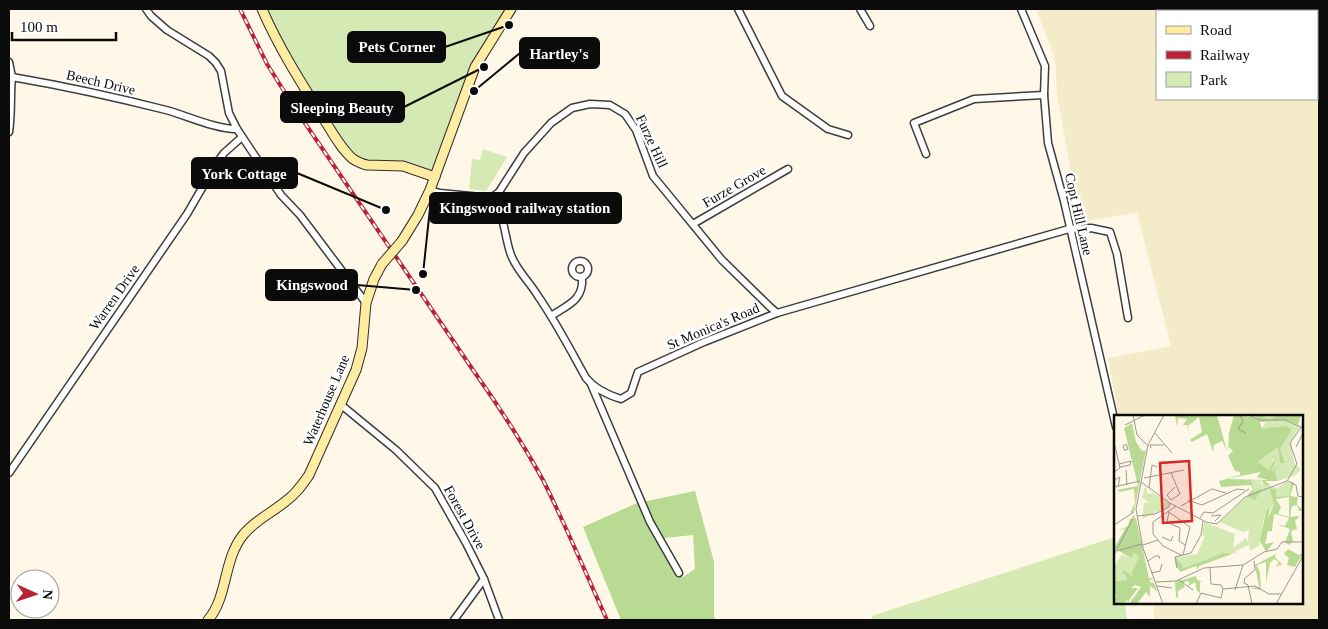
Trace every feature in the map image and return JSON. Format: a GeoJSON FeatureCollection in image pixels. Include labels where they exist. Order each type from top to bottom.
{"type":"FeatureCollection","features":[{"type":"Feature","properties":{"kind":"main road"},"geometry":{"type":"LineString","coordinates":[[262,9],[274,36],[307,92],[342,146],[353,158],[367,165],[409,167],[435,177]]}},
{"type":"Feature","properties":{"kind":"main road","name":"Waterhouse Lane"},"geometry":{"type":"LineString","coordinates":[[208,620],[217,606],[229,561],[244,533],[260,518],[286,502],[300,488],[309,475],[356,370],[362,348],[366,303],[374,280],[382,264],[402,241],[418,215],[430,190],[476,67],[512,9]]}},
{"type":"Feature","properties":{"kind":"street"},"geometry":{"type":"LineString","coordinates":[[146,9],[150,16],[167,30],[209,56],[222,71],[229,113],[237,129],[282,195],[300,215],[366,303]]}},
{"type":"Feature","properties":{"kind":"street"},"geometry":{"type":"LineString","coordinates":[[738,9],[782,96],[828,129],[848,135]]}},
{"type":"Feature","properties":{"kind":"street"},"geometry":{"type":"LineString","coordinates":[[860,9],[870,26]]}},
{"type":"Feature","properties":{"kind":"street","name":"Copt Hill Lane"},"geometry":{"type":"LineString","coordinates":[[1021,9],[1045,66],[1044,95],[1048,143],[1064,201],[1114,418]]}},
{"type":"Feature","properties":{"kind":"street"},"geometry":{"type":"LineString","coordinates":[[9,62],[12,77],[9,132]]}},
{"type":"Feature","properties":{"kind":"street","name":"Beech Drive"},"geometry":{"type":"LineString","coordinates":[[12,77],[86,90],[226,128],[237,129]]}},
{"type":"Feature","properties":{"kind":"street"},"geometry":{"type":"LineString","coordinates":[[926,154],[914,123],[974,99],[1044,95]]}},
{"type":"Feature","properties":{"kind":"street","name":"Furze Hill"},"geometry":{"type":"LineString","coordinates":[[491,198],[499,192],[524,153],[551,123],[572,108],[590,104],[610,105],[625,114],[636,130],[653,176],[722,260],[777,313]]}},
{"type":"Feature","properties":{"kind":"street","name":"Warren Drive"},"geometry":{"type":"LineString","coordinates":[[9,473],[186,214],[216,164],[224,153],[242,137]]}},
{"type":"Feature","properties":{"kind":"street","name":"Furze Grove"},"geometry":{"type":"LineString","coordinates":[[693,224],[788,169]]}},
{"type":"Feature","properties":{"kind":"street"},"geometry":{"type":"LineString","coordinates":[[430,190],[440,193],[491,198]]}},
{"type":"Feature","properties":{"kind":"street","name":"St Monica's Road"},"geometry":{"type":"LineString","coordinates":[[491,198],[500,212],[514,264],[521,275],[532,286],[551,316],[586,378],[591,384],[621,399],[631,393],[638,372],[704,342],[777,313],[1069,229],[1091,228],[1110,232],[1117,254],[1128,318]]}},
{"type":"Feature","properties":{"kind":"street"},"geometry":{"type":"LineString","coordinates":[[551,316],[577,298],[582,287],[582,277]]}},
{"type":"Feature","properties":{"kind":"street"},"geometry":{"type":"LineString","coordinates":[[591,384],[650,522],[679,573]]}},
{"type":"Feature","properties":{"kind":"street","name":"Forest Drive"},"geometry":{"type":"LineString","coordinates":[[340,404],[396,450],[435,488],[484,579],[499,620]]}},
{"type":"Feature","properties":{"kind":"street"},"geometry":{"type":"LineString","coordinates":[[454,620],[484,579]]}},
{"type":"Feature","properties":{"kind":"shaded area"},"geometry":{"type":"Polygon","coordinates":[[[1036,9],[1319,9],[1319,620],[1154,620],[1153,604],[1303,604],[1303,415],[1119,415],[1108,358],[1171,346],[1137,213],[1080,222],[1057,95],[1055,59],[1036,9]]]}},
{"type":"Feature","properties":{"kind":"green space"},"geometry":{"type":"Polygon","coordinates":[[[262,9],[511,9],[475,67],[435,177],[423,172],[367,165],[341,146],[262,9]]]}},
{"type":"Feature","properties":{"kind":"green space"},"geometry":{"type":"Polygon","coordinates":[[[483,149],[507,157],[486,191],[469,189],[472,159],[480,160],[483,149]]]}},
{"type":"Feature","properties":{"kind":"green space"},"geometry":{"type":"Polygon","coordinates":[[[695,491],[714,562],[714,617],[716,620],[621,620],[583,527],[637,503],[695,491]],[[693,535],[655,539],[675,575],[683,577],[695,569],[693,535]]]}},
{"type":"Feature","properties":{"kind":"green space"},"geometry":{"type":"Polygon","coordinates":[[[1114,537],[1114,604],[1125,604],[1127,620],[873,620],[872,616],[1114,537]]]}},
{"type":"Feature","properties":{"kind":"railway"},"geometry":{"type":"LineString","coordinates":[[240,9],[267,64],[294,107],[492,397],[527,452],[568,532],[607,620]]}},
{"type":"Feature","properties":{"kind":"place","name":"Pets Corner"},"geometry":{"type":"Point","coordinates":[509,25]}},
{"type":"Feature","properties":{"kind":"place","name":"Sleeping Beauty"},"geometry":{"type":"Point","coordinates":[484,67]}},
{"type":"Feature","properties":{"kind":"place","name":"Hartley's"},"geometry":{"type":"Point","coordinates":[474,91]}},
{"type":"Feature","properties":{"kind":"place","name":"York Cottage"},"geometry":{"type":"Point","coordinates":[386,210]}},
{"type":"Feature","properties":{"kind":"place","name":"Kingswood railway station"},"geometry":{"type":"Point","coordinates":[423,274]}},
{"type":"Feature","properties":{"kind":"place","name":"Kingswood"},"geometry":{"type":"Point","coordinates":[416,290]}}]}
